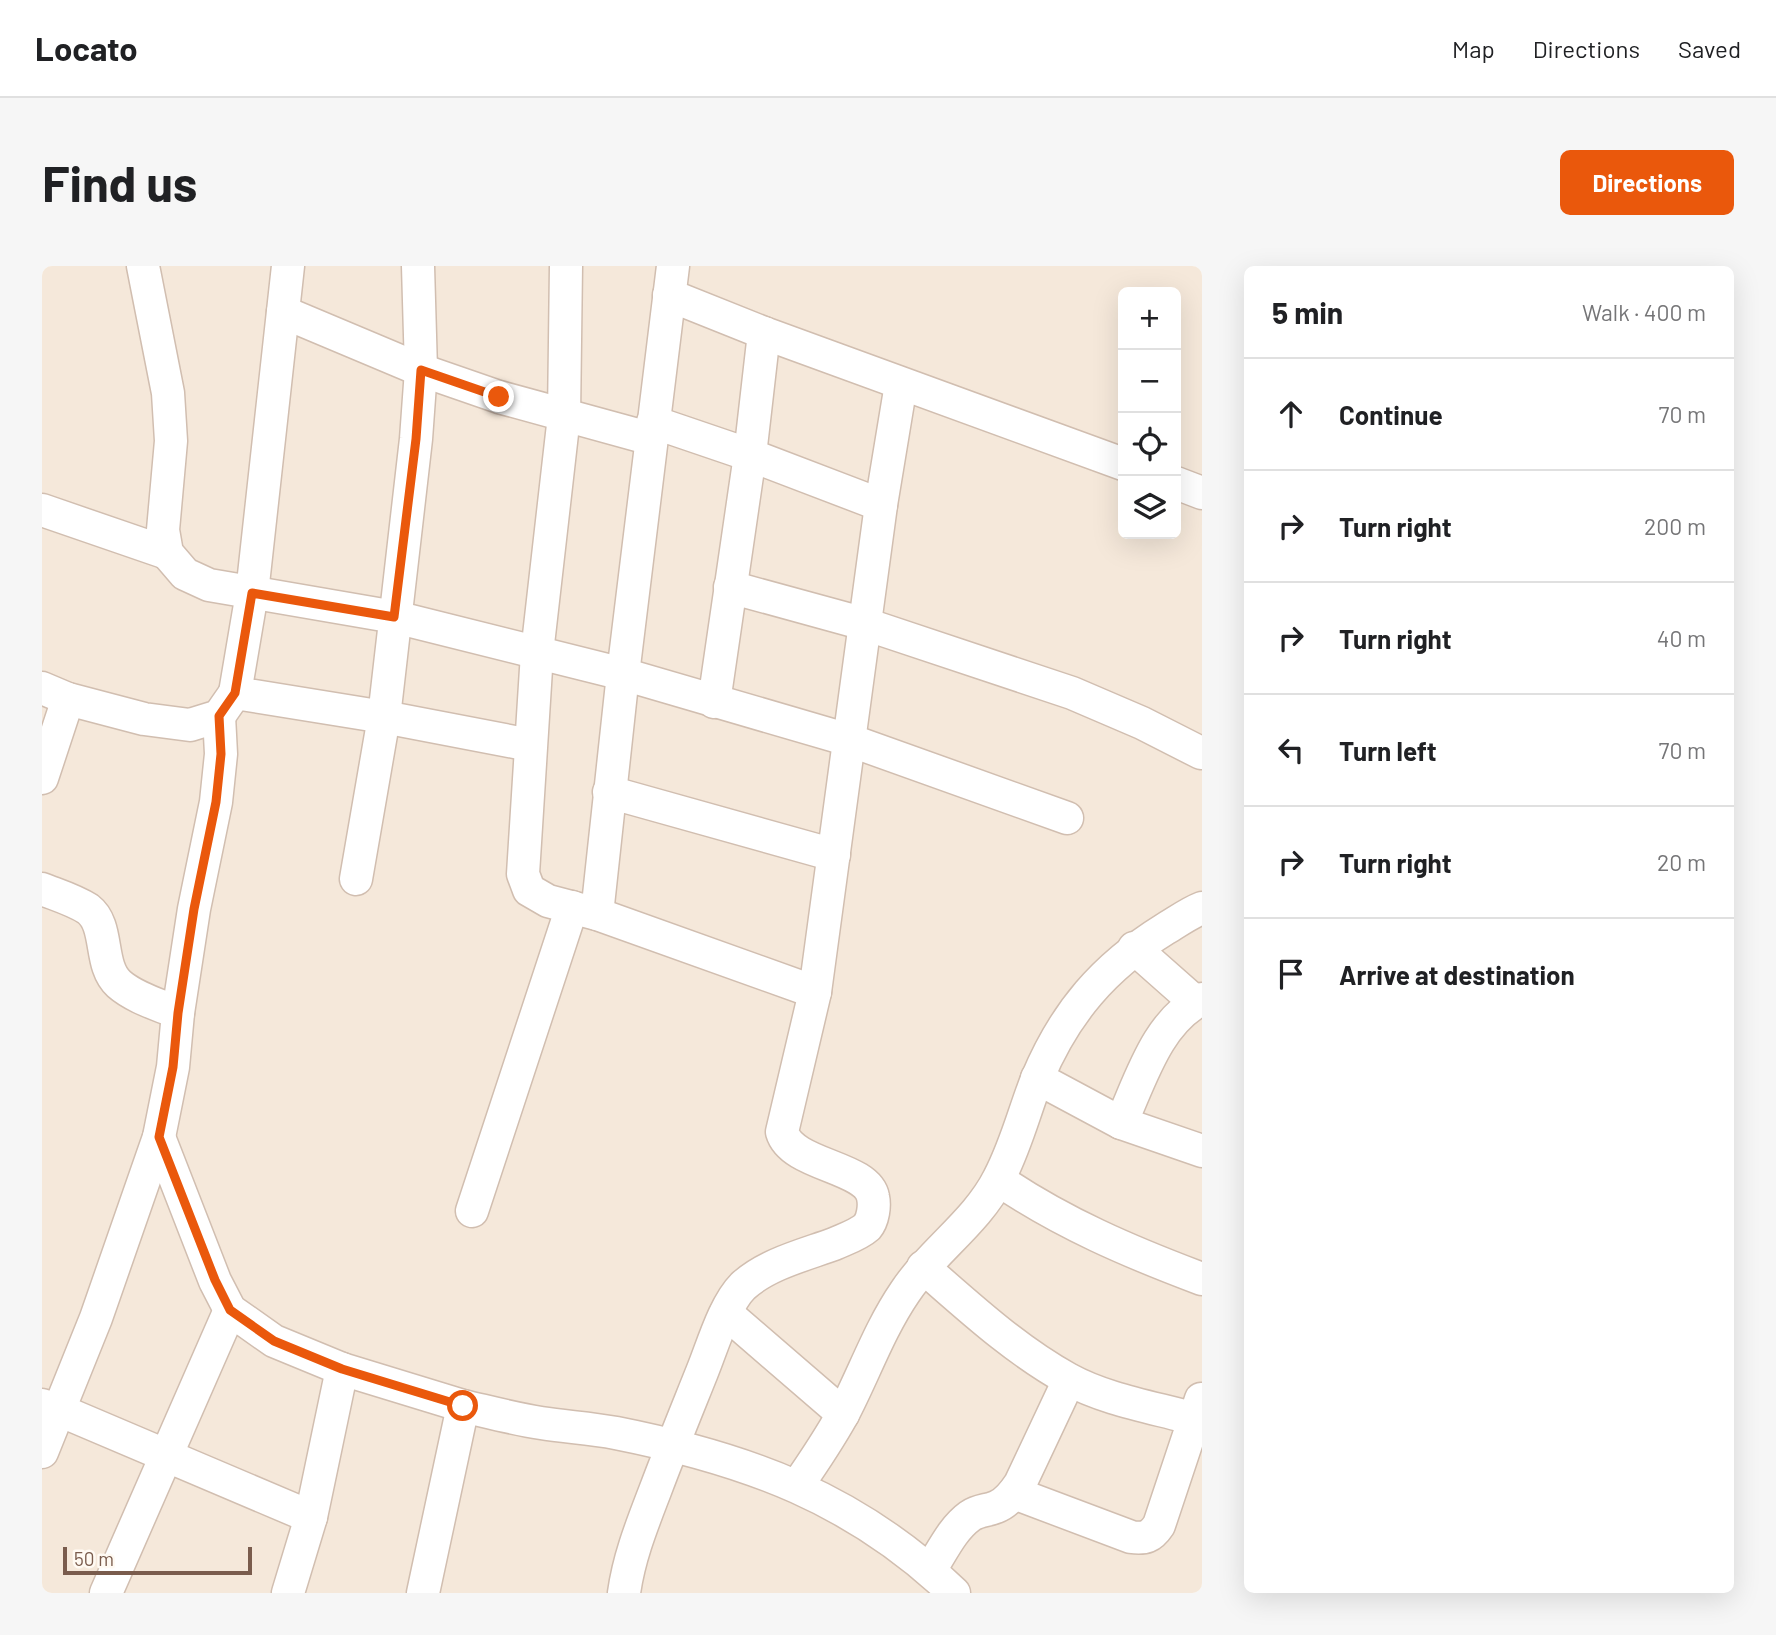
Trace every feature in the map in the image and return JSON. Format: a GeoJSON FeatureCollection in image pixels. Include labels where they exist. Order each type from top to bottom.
{"type":"FeatureCollection","features":[{"type":"Feature","properties":{"kind":"street"},"geometry":{"type":"LineString","coordinates":[[143,266],[168,393],[171,441],[163,530],[167,553]]}},
{"type":"Feature","properties":{"kind":"street"},"geometry":{"type":"LineString","coordinates":[[42,1452],[51,1407],[101,1306],[159,1137],[173,1067],[178,1013],[194,909],[216,802],[227,705],[252,593],[288,266]]}},
{"type":"Feature","properties":{"kind":"street"},"geometry":{"type":"LineString","coordinates":[[356,879],[384,717],[416,439],[421,370],[418,266]]}},
{"type":"Feature","properties":{"kind":"street"},"geometry":{"type":"LineString","coordinates":[[566,266],[564,416],[537,653],[523,874],[529,890],[548,901],[584,911],[815,992]]}},
{"type":"Feature","properties":{"kind":"street"},"geometry":{"type":"LineString","coordinates":[[472,1211],[584,911],[609,792],[671,281],[764,333],[1118,462]]}},
{"type":"Feature","properties":{"kind":"street"},"geometry":{"type":"LineString","coordinates":[[284,312],[421,370],[499,397],[564,416],[652,430],[750,455],[881,505]]}},
{"type":"Feature","properties":{"kind":"street"},"geometry":{"type":"LineString","coordinates":[[714,702],[750,455],[764,333]]}},
{"type":"Feature","properties":{"kind":"street"},"geometry":{"type":"LineString","coordinates":[[624,1593],[638,1536],[672,1446],[726,1313],[741,1288],[761,1272],[854,1236],[869,1225],[874,1209],[873,1194],[865,1184],[795,1150],[785,1141],[782,1132],[815,992],[864,624],[901,384]]}},
{"type":"Feature","properties":{"kind":"street"},"geometry":{"type":"LineString","coordinates":[[1181,485],[1202,493]]}},
{"type":"Feature","properties":{"kind":"street"},"geometry":{"type":"LineString","coordinates":[[42,510],[167,553],[185,574],[209,584],[394,617],[623,674],[849,740],[1067,818]]}},
{"type":"Feature","properties":{"kind":"street"},"geometry":{"type":"LineString","coordinates":[[730,587],[864,624],[1072,693],[1124,714],[1201,753]]}},
{"type":"Feature","properties":{"kind":"street"},"geometry":{"type":"LineString","coordinates":[[42,778],[55,694],[145,719],[190,725],[227,705],[384,717],[530,745]]}},
{"type":"Feature","properties":{"kind":"street"},"geometry":{"type":"LineString","coordinates":[[609,792],[834,855]]}},
{"type":"Feature","properties":{"kind":"street"},"geometry":{"type":"LineString","coordinates":[[42,889],[90,911],[98,924],[107,967],[118,983],[132,993],[178,1013]]}},
{"type":"Feature","properties":{"kind":"street"},"geometry":{"type":"LineString","coordinates":[[797,1486],[843,1414],[904,1292],[923,1267],[976,1211],[999,1180],[1037,1079],[1063,1026],[1096,983],[1134,948],[1201,908]]}},
{"type":"Feature","properties":{"kind":"street"},"geometry":{"type":"LineString","coordinates":[[1121,1123],[1162,1035],[1180,1013],[1198,1001],[1134,948]]}},
{"type":"Feature","properties":{"kind":"street"},"geometry":{"type":"LineString","coordinates":[[1037,1079],[1121,1123],[1202,1150]]}},
{"type":"Feature","properties":{"kind":"street"},"geometry":{"type":"LineString","coordinates":[[159,1137],[215,1280],[230,1310],[274,1341],[342,1369],[463,1406],[539,1423],[613,1432],[747,1467],[797,1486],[859,1518],[930,1570],[954,1593]]}},
{"type":"Feature","properties":{"kind":"street"},"geometry":{"type":"LineString","coordinates":[[999,1180],[1038,1206],[1079,1228],[1151,1261],[1202,1279]]}},
{"type":"Feature","properties":{"kind":"street"},"geometry":{"type":"LineString","coordinates":[[923,1267],[992,1328],[1069,1380],[1113,1397],[1199,1413],[1153,1535],[1142,1539],[1131,1537],[1014,1493]]}},
{"type":"Feature","properties":{"kind":"street"},"geometry":{"type":"LineString","coordinates":[[107,1593],[230,1310]]}},
{"type":"Feature","properties":{"kind":"street"},"geometry":{"type":"LineString","coordinates":[[726,1313],[843,1414]]}},
{"type":"Feature","properties":{"kind":"street"},"geometry":{"type":"LineString","coordinates":[[288,1593],[311,1517],[342,1369]]}},
{"type":"Feature","properties":{"kind":"street"},"geometry":{"type":"LineString","coordinates":[[930,1570],[967,1519],[979,1510],[996,1507],[1014,1493],[1051,1422],[1069,1380]]}},
{"type":"Feature","properties":{"kind":"street"},"geometry":{"type":"LineString","coordinates":[[423,1593],[463,1406]]}},
{"type":"Feature","properties":{"kind":"street"},"geometry":{"type":"LineString","coordinates":[[51,1407],[311,1517]]}},
{"type":"Feature","properties":{"kind":"shaded area"},"geometry":{"type":"Polygon","coordinates":[[[42,266],[1202,266],[1202,1593],[42,1593],[42,266]]]}},
{"type":"Feature","properties":{"kind":"route"},"geometry":{"type":"LineString","coordinates":[[463,1406],[342,1369],[274,1341],[230,1310],[215,1280],[159,1137],[173,1067],[178,1013],[194,909],[216,802],[221,754],[219,716],[235,693],[252,593],[394,617],[416,439],[421,370],[499,397]]}}]}
